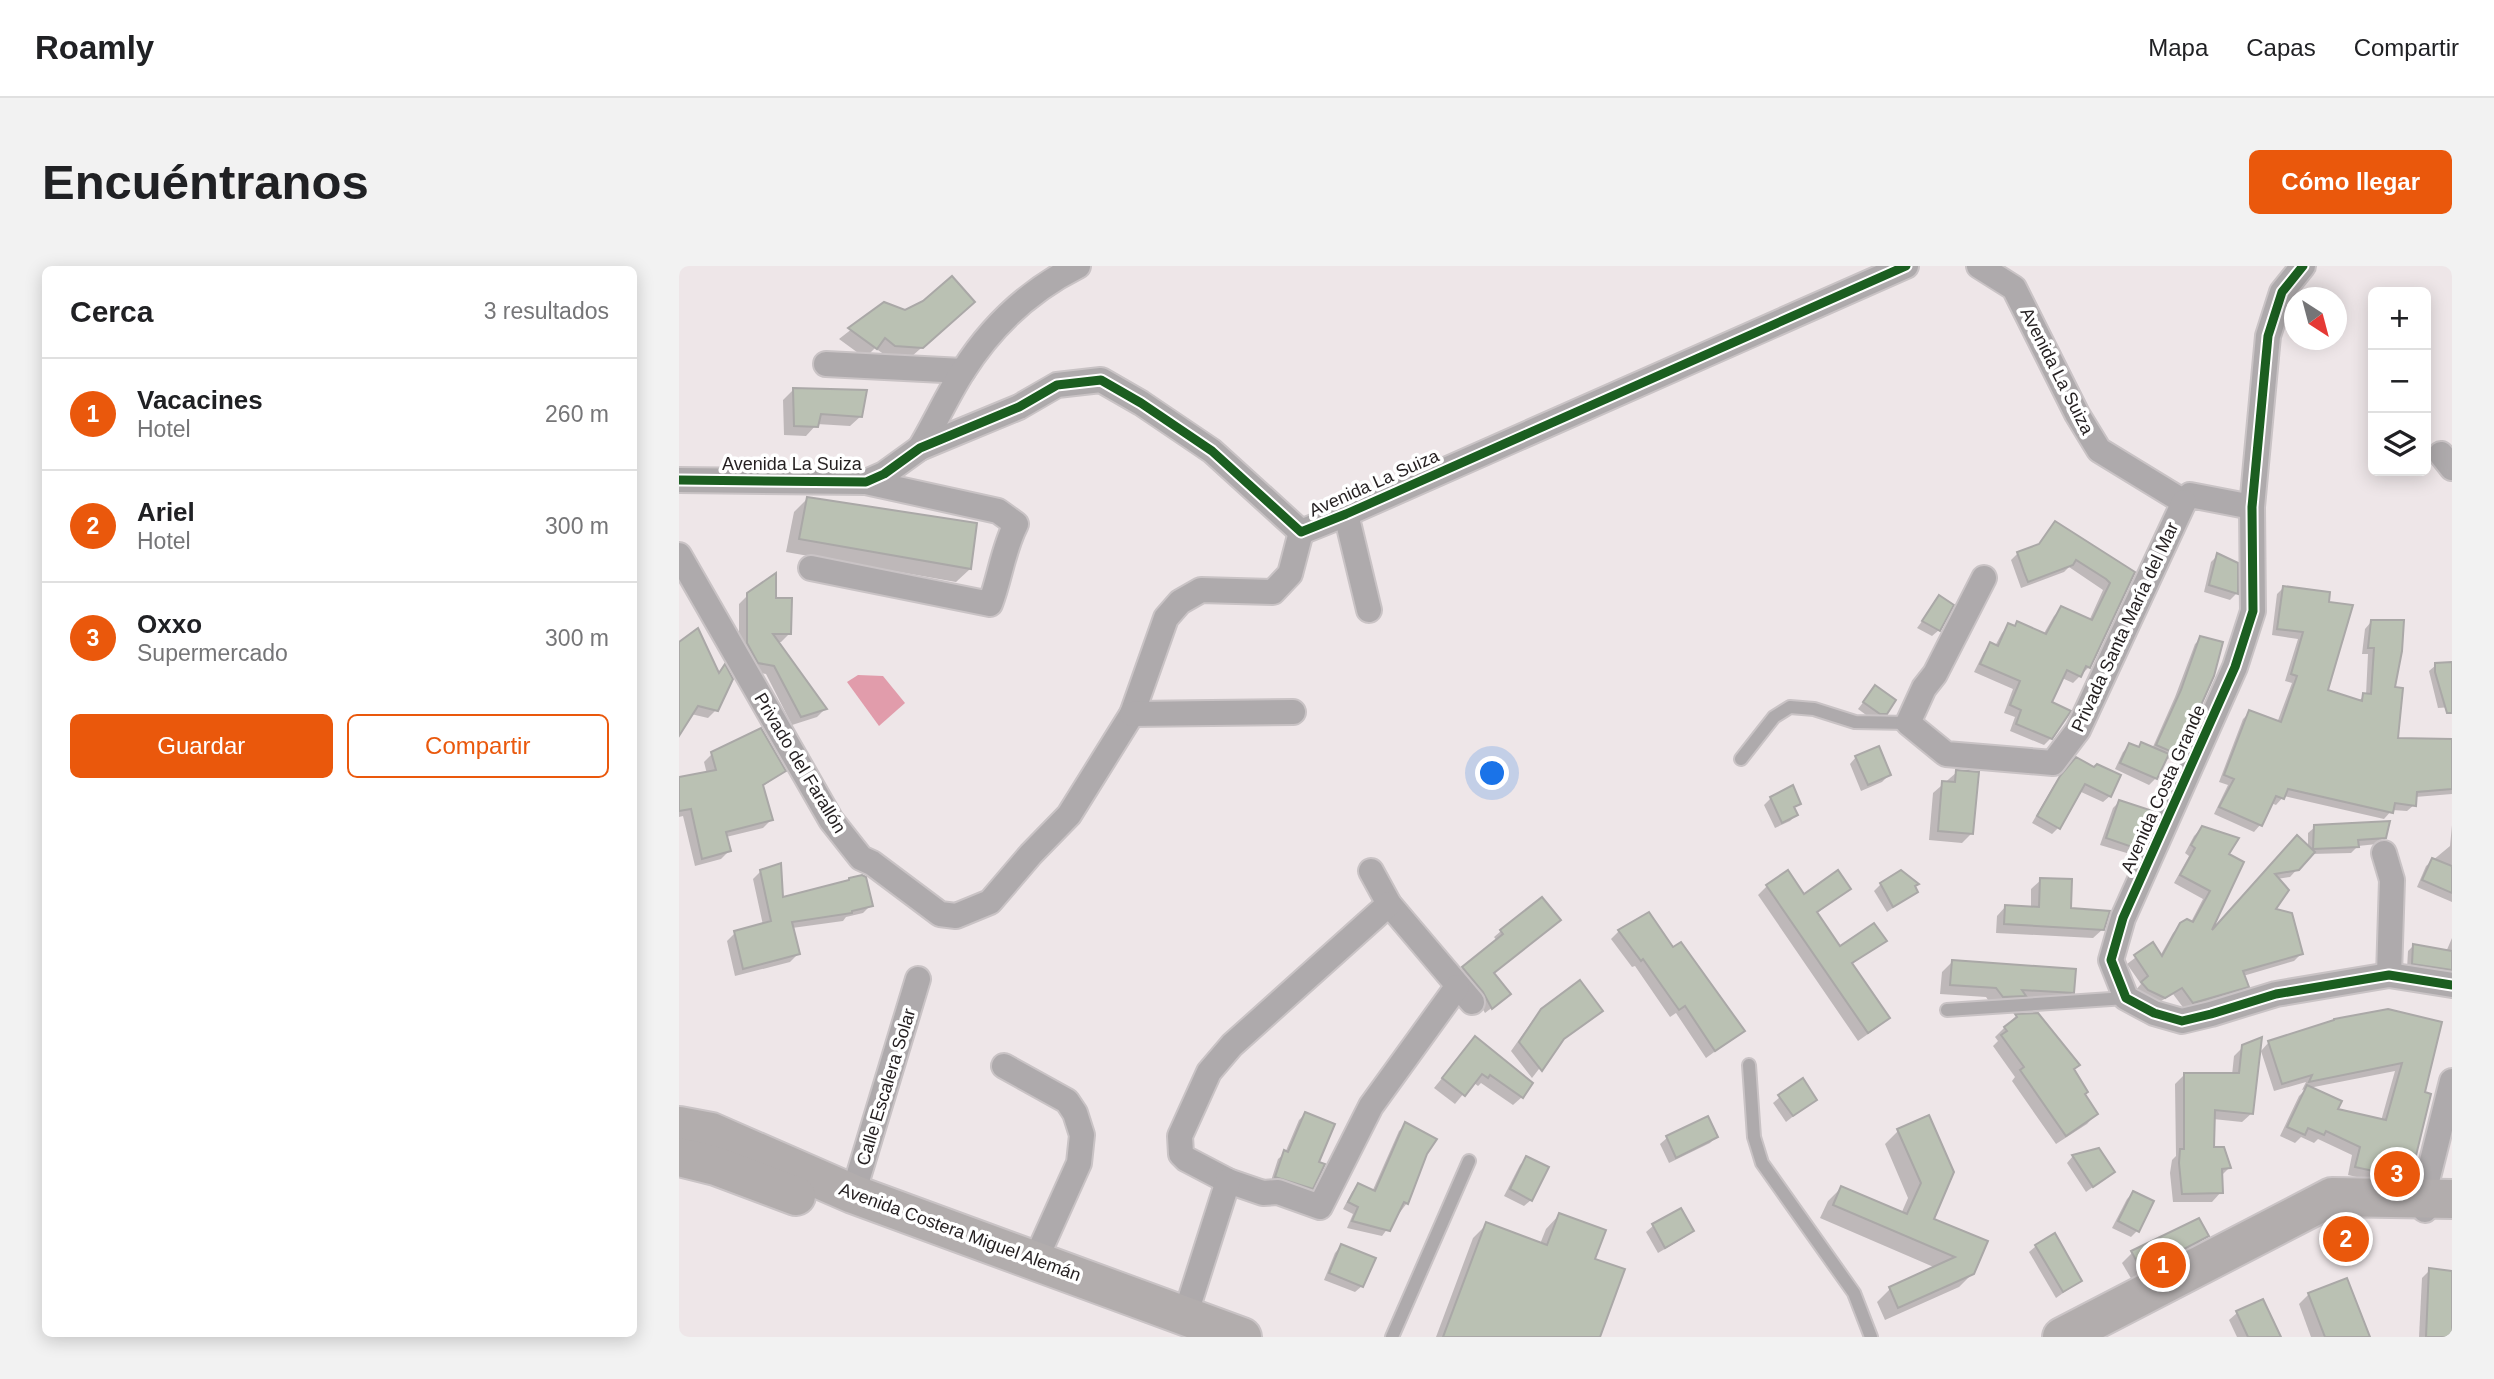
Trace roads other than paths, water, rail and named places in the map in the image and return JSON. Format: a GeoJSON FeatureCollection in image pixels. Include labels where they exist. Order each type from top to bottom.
{"type":"FeatureCollection","features":[{"type":"Feature","properties":{"kind":"main road","name":"Avenida Costera Miguel Alemán"},"geometry":{"type":"LineString","coordinates":[[679,1126],[711,1132],[853,1194],[1035,1261],[1177,1326]]}},
{"type":"Feature","properties":{"kind":"main road","name":"Avenida Costera Miguel Alemán"},"geometry":{"type":"LineString","coordinates":[[679,1157],[716,1166],[1177,1326],[1242,1337]]}},
{"type":"Feature","properties":{"kind":"main road"},"geometry":{"type":"LineString","coordinates":[[2062,1337],[2279,1222],[2332,1197],[2438,1206]]}},
{"type":"Feature","properties":{"kind":"main road"},"geometry":{"type":"LineString","coordinates":[[2092,1337],[2295,1229],[2326,1221],[2438,1206]]}},
{"type":"Feature","properties":{"kind":"street"},"geometry":{"type":"LineString","coordinates":[[920,448],[963,370],[997,328],[1028,295],[1078,266]]}},
{"type":"Feature","properties":{"kind":"street","name":"Avenida La Suiza"},"geometry":{"type":"LineString","coordinates":[[679,480],[866,482],[884,474],[920,448],[1019,407],[1057,385],[1101,380],[1141,403],[1212,451],[1301,531],[1346,514],[1906,266]]}},
{"type":"Feature","properties":{"kind":"street","name":"Avenida La Suiza"},"geometry":{"type":"LineString","coordinates":[[1979,266],[2014,288],[2077,414],[2099,450],[2184,502]]}},
{"type":"Feature","properties":{"kind":"street","name":"Avenida Costa Grande"},"geometry":{"type":"LineString","coordinates":[[2126,998],[2111,960],[2123,918],[2235,667],[2253,611],[2252,507],[2268,335],[2282,292],[2303,266]]}},
{"type":"Feature","properties":{"kind":"street"},"geometry":{"type":"LineString","coordinates":[[826,365],[963,370]]}},
{"type":"Feature","properties":{"kind":"street"},"geometry":{"type":"LineString","coordinates":[[811,568],[990,604],[998,583],[1007,541],[1016,524],[998,511],[866,482]]}},
{"type":"Feature","properties":{"kind":"street"},"geometry":{"type":"LineString","coordinates":[[2184,502],[2190,495],[2252,507]]}},
{"type":"Feature","properties":{"kind":"street","name":"Privada Santa María del Mar"},"geometry":{"type":"LineString","coordinates":[[1908,723],[1947,754],[2053,763],[2078,730],[2184,502]]}},
{"type":"Feature","properties":{"kind":"street"},"geometry":{"type":"LineString","coordinates":[[1346,514],[1369,610]]}},
{"type":"Feature","properties":{"kind":"street","name":"Privado del Farallón"},"geometry":{"type":"LineString","coordinates":[[679,555],[831,820],[861,858],[872,863],[940,915],[956,915],[990,902],[1069,815],[1132,714],[1166,618],[1181,603],[1201,590],[1273,592],[1290,573],[1301,531]]}},
{"type":"Feature","properties":{"kind":"street"},"geometry":{"type":"LineString","coordinates":[[1908,723],[1984,578]]}},
{"type":"Feature","properties":{"kind":"street"},"geometry":{"type":"LineString","coordinates":[[1132,714],[1293,712]]}},
{"type":"Feature","properties":{"kind":"street"},"geometry":{"type":"LineString","coordinates":[[2385,853],[2392,880],[2389,975]]}},
{"type":"Feature","properties":{"kind":"street"},"geometry":{"type":"LineString","coordinates":[[1371,871],[1389,904],[1464,995],[1371,1106],[1319,1208],[1278,1192],[1262,1193],[1228,1181],[1186,1159],[1181,1154],[1180,1136],[1209,1072],[1232,1045],[1389,904]]}},
{"type":"Feature","properties":{"kind":"street"},"geometry":{"type":"LineString","coordinates":[[2126,998],[2154,1013],[2182,1021],[2276,994],[2389,975],[2452,985]]}},
{"type":"Feature","properties":{"kind":"street","name":"Calle Escalera Solar"},"geometry":{"type":"LineString","coordinates":[[853,1194],[918,979]]}},
{"type":"Feature","properties":{"kind":"street"},"geometry":{"type":"LineString","coordinates":[[1003,1066],[1067,1101],[1075,1113],[1082,1135],[1079,1163],[1035,1261]]}},
{"type":"Feature","properties":{"kind":"street"},"geometry":{"type":"LineString","coordinates":[[2438,1206],[2452,1081]]}},
{"type":"Feature","properties":{"kind":"street"},"geometry":{"type":"LineString","coordinates":[[1177,1326],[1228,1181]]}},
{"type":"Feature","properties":{"kind":"lane"},"geometry":{"type":"LineString","coordinates":[[1741,759],[1774,717],[1790,707],[1814,709],[1855,722],[1908,723]]}},
{"type":"Feature","properties":{"kind":"lane"},"geometry":{"type":"LineString","coordinates":[[1947,1010],[2126,998]]}},
{"type":"Feature","properties":{"kind":"lane"},"geometry":{"type":"LineString","coordinates":[[1749,1065],[1753,1137],[1762,1163],[1854,1293],[1871,1337]]}},
{"type":"Feature","properties":{"kind":"lane"},"geometry":{"type":"LineString","coordinates":[[1392,1337],[1469,1161]]}},
{"type":"Feature","properties":{"kind":"place","name":"Oxxo"},"geometry":{"type":"Point","coordinates":[2397,1174]}},
{"type":"Feature","properties":{"kind":"place","name":"Ariel"},"geometry":{"type":"Point","coordinates":[2346,1239]}},
{"type":"Feature","properties":{"kind":"place","name":"Vacacines"},"geometry":{"type":"Point","coordinates":[2163,1265]}}]}
